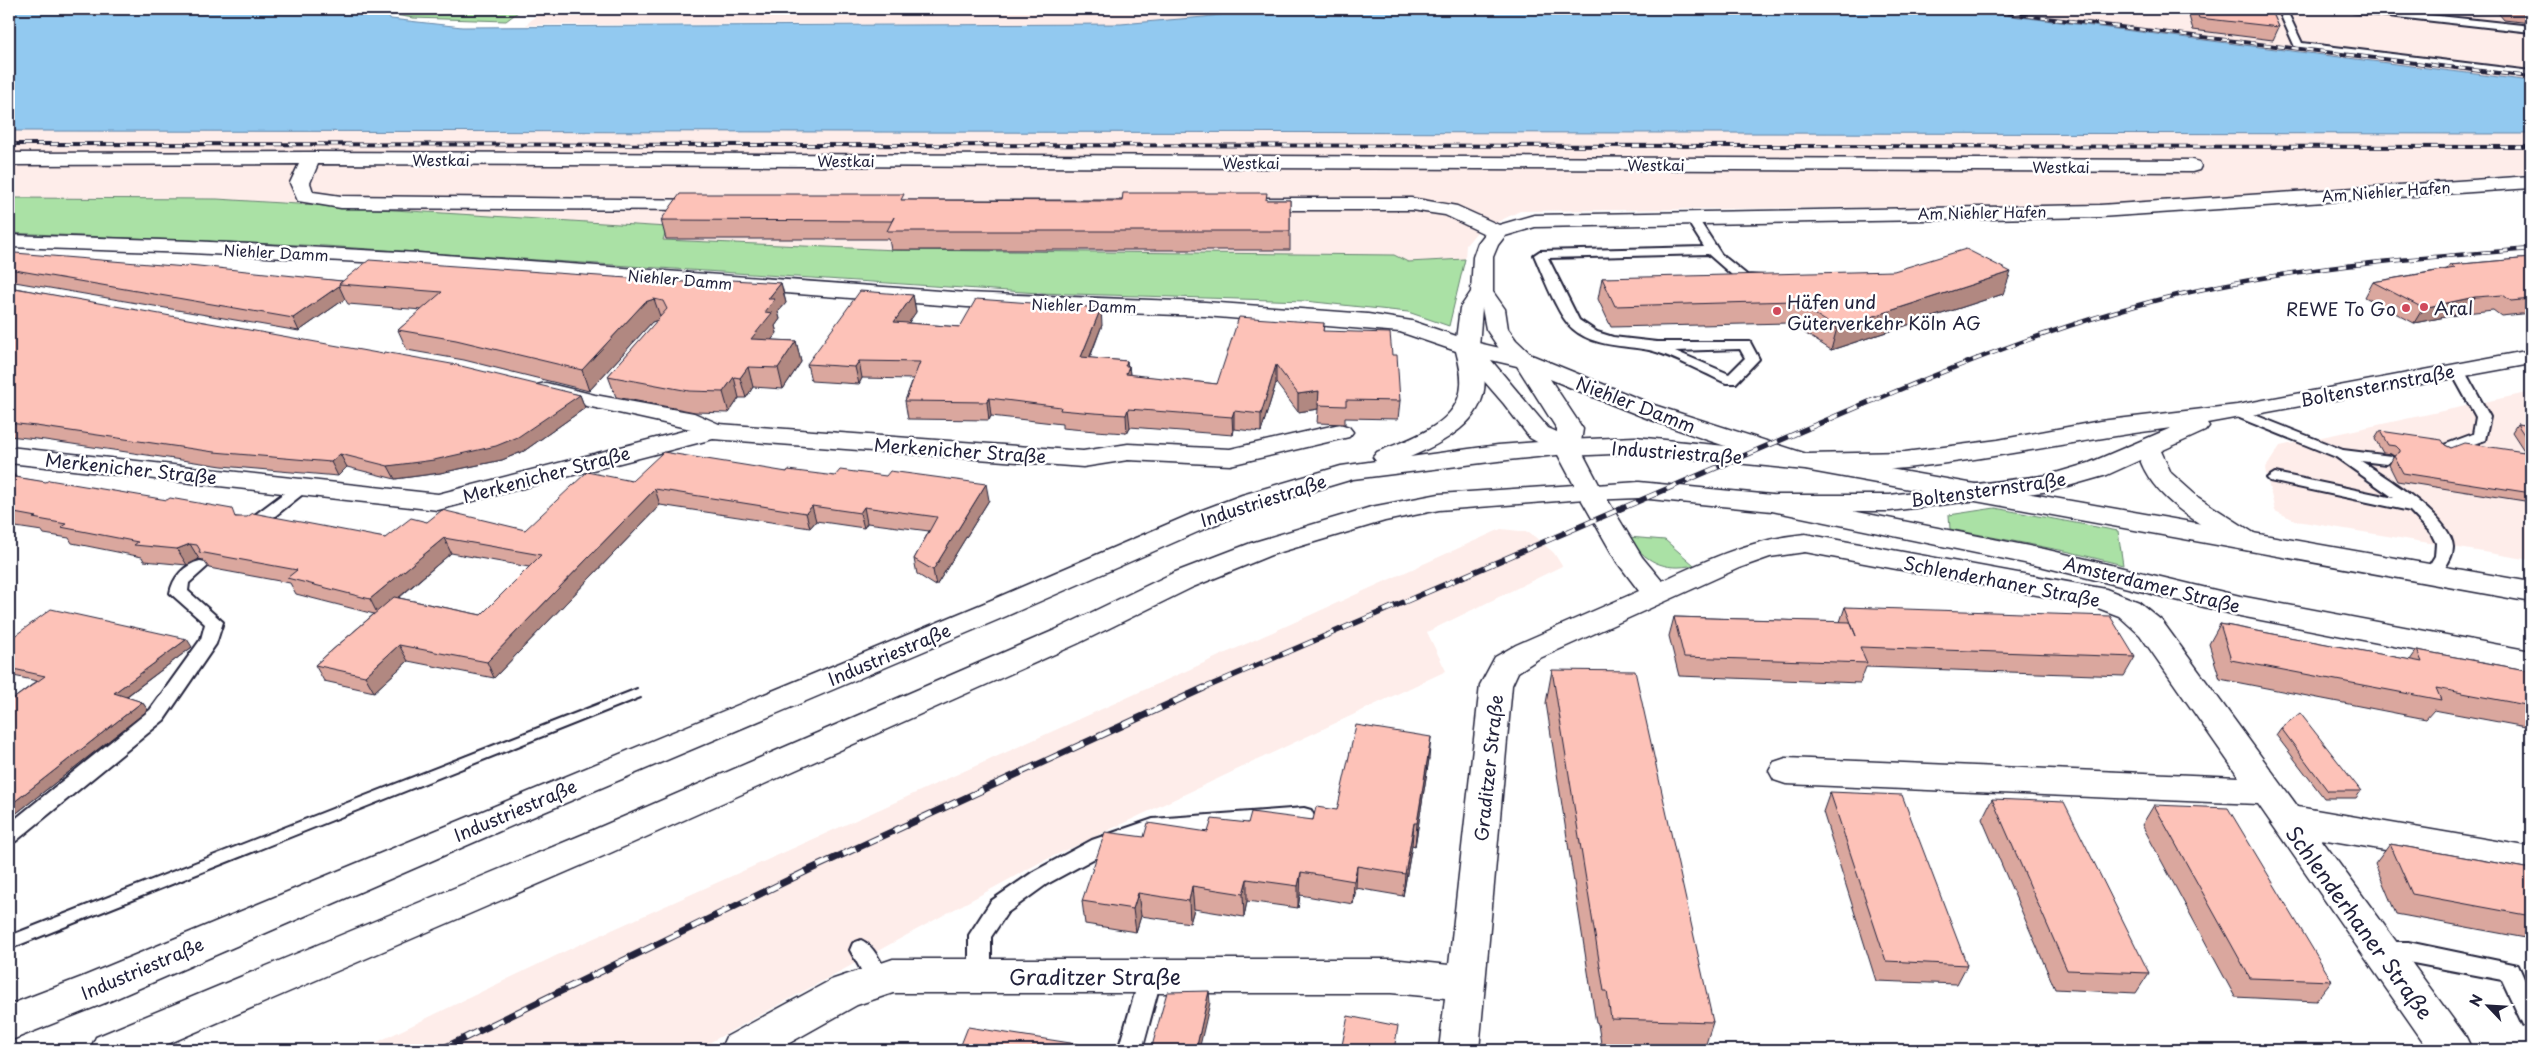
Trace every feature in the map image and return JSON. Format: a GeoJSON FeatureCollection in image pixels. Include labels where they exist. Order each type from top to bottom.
{"type":"FeatureCollection","features":[{"type":"Feature","properties":{"kind":"main road","name":"Westkai"},"geometry":{"type":"LineString","coordinates":[[9,159],[311,158],[2192,166]]}},
{"type":"Feature","properties":{"kind":"main road"},"geometry":{"type":"LineString","coordinates":[[311,158],[300,183],[305,197],[340,202],[724,204]]}},
{"type":"Feature","properties":{"kind":"main road","name":"Am Niehler Hafen"},"geometry":{"type":"LineString","coordinates":[[1498,232],[1534,221],[2100,211],[2531,182]]}},
{"type":"Feature","properties":{"kind":"main road"},"geometry":{"type":"LineString","coordinates":[[1232,204],[1411,204],[1450,210],[1498,232],[1488,243],[1483,258],[1482,292],[1471,308],[1467,347],[1473,387],[1469,401],[1453,422],[1430,439],[1350,472]]}},
{"type":"Feature","properties":{"kind":"main road","name":"Niehler Damm"},"geometry":{"type":"LineString","coordinates":[[10,242],[192,247],[408,259],[966,300],[1281,313],[1404,326],[1467,347],[1526,361],[1654,413],[1805,462]]}},
{"type":"Feature","properties":{"kind":"main road"},"geometry":{"type":"LineString","coordinates":[[1482,292],[1494,309],[1497,329],[1508,345],[1526,361]]}},
{"type":"Feature","properties":{"kind":"main road"},"geometry":{"type":"LineString","coordinates":[[1467,347],[1513,399],[1539,433],[1567,448]]}},
{"type":"Feature","properties":{"kind":"main road","name":"Boltensternstraße"},"geometry":{"type":"LineString","coordinates":[[1805,462],[1904,460],[1998,448],[2100,429],[2229,413],[2531,357]]}},
{"type":"Feature","properties":{"kind":"main road","name":"Niehler Damm"},"geometry":{"type":"LineString","coordinates":[[1526,361],[1570,429],[1567,448],[1590,492]]}},
{"type":"Feature","properties":{"kind":"main road"},"geometry":{"type":"LineString","coordinates":[[595,402],[615,380]]}},
{"type":"Feature","properties":{"kind":"main road"},"geometry":{"type":"LineString","coordinates":[[529,386],[595,402],[694,420],[713,431]]}},
{"type":"Feature","properties":{"kind":"main road","name":"Boltensternstraße"},"geometry":{"type":"LineString","coordinates":[[1772,503],[1890,503],[2051,484],[2098,469],[2229,413]]}},
{"type":"Feature","properties":{"kind":"main road","name":"Merkenicher Straße"},"geometry":{"type":"LineString","coordinates":[[9,455],[438,502],[713,431],[1082,460],[1128,452],[1230,457],[1340,432]]}},
{"type":"Feature","properties":{"kind":"main road","name":"Industriestraße"},"geometry":{"type":"LineString","coordinates":[[9,1023],[96,989],[518,808],[992,611],[1199,520],[1260,499],[1350,472],[1480,455],[1567,448],[1635,446],[1805,462]]}},
{"type":"Feature","properties":{"kind":"main road"},"geometry":{"type":"LineString","coordinates":[[2147,447],[2159,476],[2189,504],[2247,540]]}},
{"type":"Feature","properties":{"kind":"main road"},"geometry":{"type":"LineString","coordinates":[[1805,462],[2531,592]]}},
{"type":"Feature","properties":{"kind":"main road"},"geometry":{"type":"LineString","coordinates":[[110,1050],[596,844],[1066,637],[1183,580],[1261,549],[1372,515],[1439,502],[1639,490],[1772,503]]}},
{"type":"Feature","properties":{"kind":"main road"},"geometry":{"type":"LineString","coordinates":[[1590,492],[1631,562],[1657,594]]}},
{"type":"Feature","properties":{"kind":"main road","name":"Amsterdamer Straße"},"geometry":{"type":"LineString","coordinates":[[1772,503],[2044,558],[2240,606],[2531,662]]}},
{"type":"Feature","properties":{"kind":"main road","name":"Schlenderhaner Straße"},"geometry":{"type":"LineString","coordinates":[[1657,594],[1755,552],[1788,544],[1804,543],[2096,596],[2129,609],[2151,628],[2452,1050]]}},
{"type":"Feature","properties":{"kind":"main road","name":"Graditzer Straße"},"geometry":{"type":"LineString","coordinates":[[1459,1050],[1496,685],[1506,665],[1527,652],[1657,594]]}},
{"type":"Feature","properties":{"kind":"main road"},"geometry":{"type":"LineString","coordinates":[[1786,771],[2266,791]]}},
{"type":"Feature","properties":{"kind":"main road","name":"Schlenderhaner Straße"},"geometry":{"type":"LineString","coordinates":[[2286,819],[2531,861]]}},
{"type":"Feature","properties":{"kind":"main road","name":"Graditzer Straße"},"geometry":{"type":"LineString","coordinates":[[740,1050],[845,992],[870,965],[894,976],[1391,976],[1466,983]]}},
{"type":"Feature","properties":{"kind":"lane"},"geometry":{"type":"LineString","coordinates":[[2282,9],[2298,45],[2531,74]]}},
{"type":"Feature","properties":{"kind":"lane"},"geometry":{"type":"LineString","coordinates":[[2353,9],[2531,29]]}},
{"type":"Feature","properties":{"kind":"lane"},"geometry":{"type":"LineString","coordinates":[[2470,9],[2481,24]]}},
{"type":"Feature","properties":{"kind":"lane"},"geometry":{"type":"LineString","coordinates":[[1691,217],[1712,250],[1744,279],[1774,279]]}},
{"type":"Feature","properties":{"kind":"lane"},"geometry":{"type":"LineString","coordinates":[[1650,345],[1731,380],[1752,359],[1745,345],[1650,345],[1624,345],[1591,335],[1576,325],[1540,255],[1712,250]]}},
{"type":"Feature","properties":{"kind":"lane"},"geometry":{"type":"LineString","coordinates":[[2446,449],[2480,437],[2482,424],[2483,416],[2457,370]]}},
{"type":"Feature","properties":{"kind":"lane"},"geometry":{"type":"LineString","coordinates":[[2229,413],[2340,454],[2414,506],[2436,528],[2444,544],[2442,558],[2432,574]]}},
{"type":"Feature","properties":{"kind":"lane"},"geometry":{"type":"LineString","coordinates":[[2340,454],[2386,459]]}},
{"type":"Feature","properties":{"kind":"lane"},"geometry":{"type":"LineString","coordinates":[[2275,478],[2414,506]]}},
{"type":"Feature","properties":{"kind":"lane"},"geometry":{"type":"LineString","coordinates":[[250,527],[302,487]]}},
{"type":"Feature","properties":{"kind":"lane"},"geometry":{"type":"LineString","coordinates":[[9,835],[157,715],[210,640],[214,622],[179,593],[181,581],[200,566]]}},
{"type":"Feature","properties":{"kind":"lane"},"geometry":{"type":"LineString","coordinates":[[980,976],[980,935],[999,907],[1040,878],[1099,846],[1153,827],[1304,816]]}},
{"type":"Feature","properties":{"kind":"lane"},"geometry":{"type":"LineString","coordinates":[[2382,952],[2408,952],[2510,972],[2531,1018]]}},
{"type":"Feature","properties":{"kind":"lane"},"geometry":{"type":"LineString","coordinates":[[1130,1050],[1152,976]]}},
{"type":"Feature","properties":{"kind":"shaded area"},"geometry":{"type":"Polygon","coordinates":[[[543,9],[1265,9],[1204,17],[1121,24],[526,25],[543,9]]]}},
{"type":"Feature","properties":{"kind":"shaded area"},"geometry":{"type":"Polygon","coordinates":[[[1956,9],[2531,9],[2531,81],[1958,11],[1956,9]]]}},
{"type":"Feature","properties":{"kind":"shaded area"},"geometry":{"type":"Polygon","coordinates":[[[9,131],[2531,134],[2531,174],[2096,205],[1520,211],[1477,232],[1466,245],[1465,259],[1407,262],[1393,255],[897,250],[663,240],[667,228],[217,199],[9,198],[9,131]]]}},
{"type":"Feature","properties":{"kind":"shaded area"},"geometry":{"type":"Polygon","coordinates":[[[2531,392],[2531,560],[2297,521],[2275,511],[2265,469],[2280,446],[2531,392]]]}},
{"type":"Feature","properties":{"kind":"shaded area"},"geometry":{"type":"Polygon","coordinates":[[[1501,529],[1529,532],[1554,553],[1562,566],[1427,632],[1446,671],[1039,863],[696,1050],[361,1050],[572,948],[1501,529]]]}},
{"type":"Feature","properties":{"kind":"green space"},"geometry":{"type":"Polygon","coordinates":[[[390,9],[522,9],[506,21],[413,18],[390,14],[390,9]]]}},
{"type":"Feature","properties":{"kind":"green space"},"geometry":{"type":"Polygon","coordinates":[[[9,198],[217,199],[667,227],[663,240],[897,250],[1394,255],[1408,262],[1465,259],[1449,326],[1408,312],[1305,301],[1039,293],[325,246],[9,233],[9,198]]]}},
{"type":"Feature","properties":{"kind":"green space"},"geometry":{"type":"Polygon","coordinates":[[[1995,508],[2118,531],[2123,565],[2070,552],[1950,529],[1949,515],[1995,508]]]}},
{"type":"Feature","properties":{"kind":"green space"},"geometry":{"type":"Polygon","coordinates":[[[1628,537],[1665,540],[1694,565],[1673,567],[1656,563],[1641,552],[1628,537]]]}},
{"type":"Feature","properties":{"kind":"water"},"geometry":{"type":"Polygon","coordinates":[[[9,9],[378,9],[391,19],[462,27],[1121,24],[1204,17],[1265,9],[1956,9],[2531,81],[2531,134],[9,131],[9,9]]]}},
{"type":"Feature","properties":{"kind":"building"},"geometry":{"type":"Polygon","coordinates":[[[2196,9],[2271,9],[2279,27],[2199,18],[2196,9]]]}},
{"type":"Feature","properties":{"kind":"building"},"geometry":{"type":"Polygon","coordinates":[[[1123,193],[1267,193],[1266,200],[1290,200],[1290,231],[887,231],[892,221],[661,220],[680,194],[904,194],[901,200],[1122,201],[1123,193]]]}},
{"type":"Feature","properties":{"kind":"building"},"geometry":{"type":"Polygon","coordinates":[[[1966,249],[2011,272],[1837,328],[1794,301],[1615,306],[1602,278],[1894,271],[1966,249]]]}},
{"type":"Feature","properties":{"kind":"building"},"geometry":{"type":"Polygon","coordinates":[[[15,253],[186,267],[189,265],[342,281],[339,286],[293,318],[9,269],[9,257],[15,253]]]}},
{"type":"Feature","properties":{"kind":"building"},"geometry":{"type":"Polygon","coordinates":[[[2531,258],[2531,299],[2511,301],[2503,295],[2475,297],[2423,308],[2373,282],[2455,268],[2450,265],[2531,258]]]}},
{"type":"Feature","properties":{"kind":"building"},"geometry":{"type":"Polygon","coordinates":[[[369,260],[728,285],[732,280],[781,283],[768,299],[775,299],[765,312],[772,313],[751,339],[796,341],[778,368],[748,367],[740,378],[734,377],[723,392],[689,391],[608,376],[667,309],[663,301],[654,299],[645,302],[582,370],[456,340],[398,330],[442,292],[339,284],[369,260]]]}},
{"type":"Feature","properties":{"kind":"building"},"geometry":{"type":"Polygon","coordinates":[[[9,287],[383,354],[384,352],[457,365],[580,395],[518,437],[496,446],[434,460],[388,466],[340,454],[331,462],[214,452],[9,423],[9,287]]]}},
{"type":"Feature","properties":{"kind":"building"},"geometry":{"type":"Polygon","coordinates":[[[860,291],[913,295],[894,322],[960,327],[976,299],[1101,308],[1081,357],[1127,361],[1125,366],[1129,366],[1126,374],[1217,384],[1239,317],[1324,323],[1323,331],[1390,333],[1392,355],[1397,355],[1400,401],[1346,400],[1346,406],[1318,405],[1319,391],[1298,394],[1276,365],[1261,414],[1234,411],[1232,417],[1128,409],[1126,415],[1094,413],[1060,410],[1061,407],[989,398],[987,402],[905,401],[920,362],[859,361],[855,367],[807,364],[860,291]]]}},
{"type":"Feature","properties":{"kind":"building"},"geometry":{"type":"Polygon","coordinates":[[[2517,424],[2531,426],[2531,445],[2517,424]]]}},
{"type":"Feature","properties":{"kind":"building"},"geometry":{"type":"Polygon","coordinates":[[[2380,431],[2442,440],[2445,445],[2451,448],[2464,443],[2531,453],[2531,493],[2403,473],[2394,456],[2400,450],[2396,446],[2388,445],[2380,431]]]}},
{"type":"Feature","properties":{"kind":"building"},"geometry":{"type":"Polygon","coordinates":[[[663,452],[787,472],[788,470],[835,476],[840,470],[886,476],[890,471],[986,484],[933,570],[914,559],[937,517],[864,507],[860,513],[812,506],[806,513],[655,489],[487,662],[399,645],[365,676],[315,665],[394,597],[481,615],[541,555],[444,538],[370,599],[287,578],[297,570],[199,552],[200,550],[197,545],[190,544],[177,549],[134,545],[138,542],[61,527],[66,524],[9,512],[9,476],[46,482],[49,480],[167,500],[170,498],[232,509],[235,517],[247,517],[253,513],[385,538],[411,518],[427,522],[442,510],[525,530],[587,472],[632,481],[663,452]]]}},
{"type":"Feature","properties":{"kind":"building"},"geometry":{"type":"Polygon","coordinates":[[[1845,607],[2110,616],[2135,657],[1860,647],[1867,663],[1684,657],[1674,617],[1850,622],[1856,636],[1845,607]]]}},
{"type":"Feature","properties":{"kind":"building"},"geometry":{"type":"Polygon","coordinates":[[[51,609],[187,639],[114,693],[142,702],[9,806],[9,702],[45,676],[9,668],[9,640],[51,609]]]}},
{"type":"Feature","properties":{"kind":"building"},"geometry":{"type":"Polygon","coordinates":[[[2220,624],[2422,662],[2417,650],[2531,671],[2531,706],[2436,688],[2441,700],[2231,660],[2220,624]]]}},
{"type":"Feature","properties":{"kind":"building"},"geometry":{"type":"Polygon","coordinates":[[[1552,670],[1635,671],[1713,1022],[1611,1019],[1607,991],[1604,991],[1552,670]]]}},
{"type":"Feature","properties":{"kind":"building"},"geometry":{"type":"Polygon","coordinates":[[[2300,713],[2361,791],[2328,791],[2281,728],[2300,713]]]}},
{"type":"Feature","properties":{"kind":"building"},"geometry":{"type":"Polygon","coordinates":[[[1356,725],[1431,737],[1417,823],[1414,823],[1405,874],[1357,866],[1354,881],[1301,872],[1298,886],[1247,879],[1243,894],[1192,886],[1189,901],[1138,893],[1133,909],[1082,901],[1105,832],[1144,837],[1148,823],[1208,832],[1212,819],[1248,823],[1251,812],[1313,820],[1316,807],[1337,810],[1356,725]]]}},
{"type":"Feature","properties":{"kind":"building"},"geometry":{"type":"Polygon","coordinates":[[[1830,792],[1902,795],[1967,965],[1886,961],[1830,792]]]}},
{"type":"Feature","properties":{"kind":"building"},"geometry":{"type":"Polygon","coordinates":[[[1992,799],[2064,802],[2149,973],[2067,970],[1992,799]]]}},
{"type":"Feature","properties":{"kind":"building"},"geometry":{"type":"Polygon","coordinates":[[[2154,805],[2228,808],[2332,981],[2250,978],[2154,805]]]}},
{"type":"Feature","properties":{"kind":"building"},"geometry":{"type":"Polygon","coordinates":[[[2390,844],[2531,869],[2531,916],[2412,894],[2390,844]]]}},
{"type":"Feature","properties":{"kind":"building"},"geometry":{"type":"Polygon","coordinates":[[[1209,991],[1196,1050],[1151,1050],[1167,992],[1209,991]]]}},
{"type":"Feature","properties":{"kind":"building"},"geometry":{"type":"Polygon","coordinates":[[[1348,1016],[1398,1026],[1394,1050],[1341,1050],[1348,1016]]]}},
{"type":"Feature","properties":{"kind":"building"},"geometry":{"type":"Polygon","coordinates":[[[968,1027],[1115,1050],[959,1050],[968,1027]]]}},
{"type":"Feature","properties":{"kind":"tram line"},"geometry":{"type":"LineString","coordinates":[[9,935],[637,688],[634,689]]}},
{"type":"Feature","properties":{"kind":"tram line"},"geometry":{"type":"LineString","coordinates":[[9,950],[641,698]]}},
{"type":"Feature","properties":{"kind":"railway"},"geometry":{"type":"LineString","coordinates":[[1972,9],[2531,77]]}},
{"type":"Feature","properties":{"kind":"railway"},"geometry":{"type":"LineString","coordinates":[[9,144],[2531,147]]}},
{"type":"Feature","properties":{"kind":"railway"},"geometry":{"type":"LineString","coordinates":[[1873,401],[1958,366],[2045,334],[2133,306],[2178,295],[2261,278],[2338,267],[2531,249]]}},
{"type":"Feature","properties":{"kind":"railway"},"geometry":{"type":"LineString","coordinates":[[1202,689],[1876,399]]}},
{"type":"Feature","properties":{"kind":"railway"},"geometry":{"type":"LineString","coordinates":[[440,1050],[809,870],[1204,688]]}},
{"type":"Feature","properties":{"kind":"place","name":"Aral"},"geometry":{"type":"Point","coordinates":[2424,307]}},
{"type":"Feature","properties":{"kind":"place","name":"REWE To Go"},"geometry":{"type":"Point","coordinates":[2406,308]}},
{"type":"Feature","properties":{"kind":"place","name":"Häfen und Güterverkehr Köln AG"},"geometry":{"type":"Point","coordinates":[1777,311]}}]}
